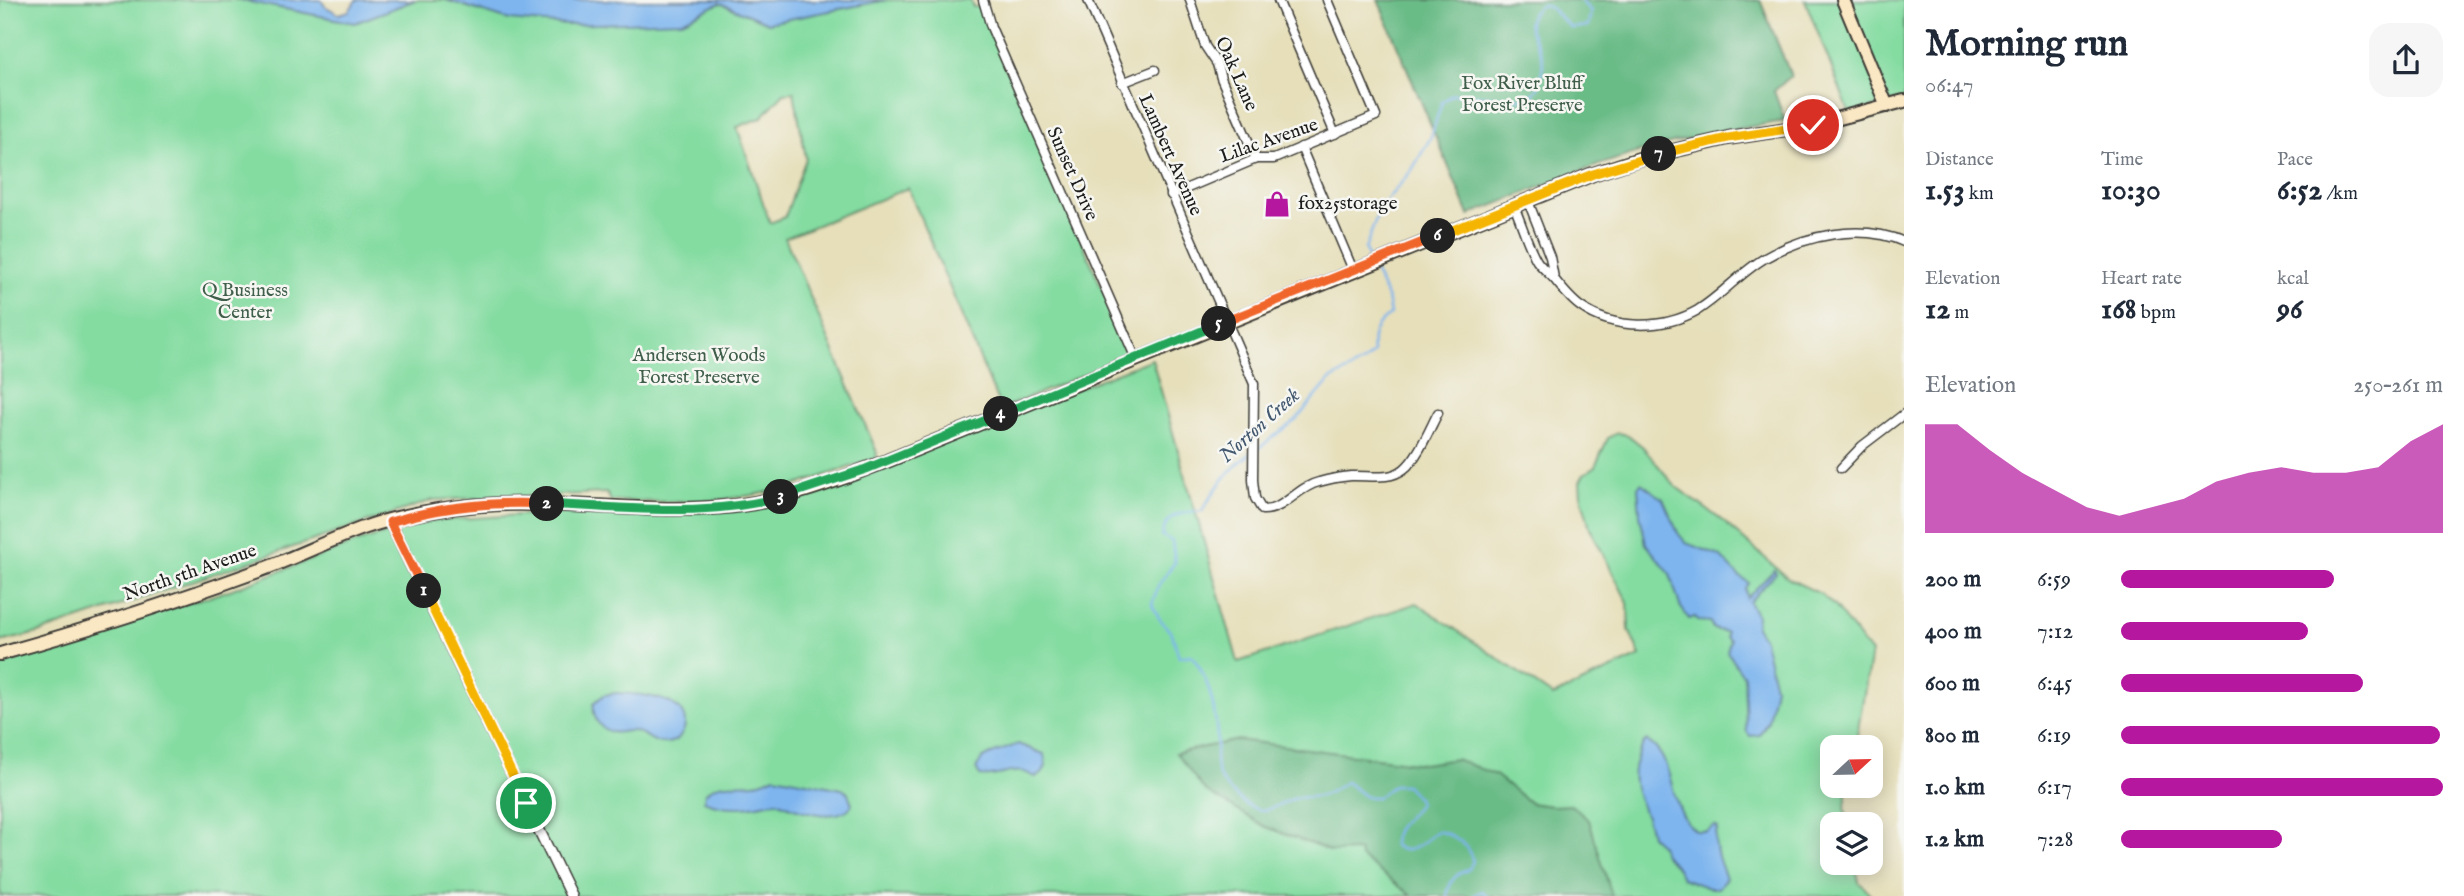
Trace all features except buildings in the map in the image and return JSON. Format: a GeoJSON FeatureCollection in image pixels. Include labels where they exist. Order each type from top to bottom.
{"type":"FeatureCollection","features":[{"type":"Feature","properties":{"kind":"main road"},"geometry":{"type":"LineString","coordinates":[[1843,0],[1887,106]]}},
{"type":"Feature","properties":{"kind":"main road","name":"North 5th Avenue"},"geometry":{"type":"LineString","coordinates":[[0,654],[200,592],[367,527],[440,510],[533,503],[611,508],[700,508],[767,501],[887,461],[1593,174],[1639,159],[1728,138],[1813,125],[1904,101]]}},
{"type":"Feature","properties":{"kind":"street","name":"Sunset Drive"},"geometry":{"type":"LineString","coordinates":[[983,0],[991,27],[1136,359]]}},
{"type":"Feature","properties":{"kind":"street","name":"Lambert Avenue"},"geometry":{"type":"LineString","coordinates":[[1087,0],[1254,384],[1253,480],[1255,498],[1262,510],[1271,511],[1301,488],[1318,482],[1353,476],[1377,478],[1404,470],[1438,413]]}},
{"type":"Feature","properties":{"kind":"street","name":"Oak Lane"},"geometry":{"type":"LineString","coordinates":[[1190,0],[1205,46],[1217,64],[1256,159]]}},
{"type":"Feature","properties":{"kind":"street"},"geometry":{"type":"LineString","coordinates":[[1278,0],[1335,134]]}},
{"type":"Feature","properties":{"kind":"street","name":"Lilac Avenue"},"geometry":{"type":"LineString","coordinates":[[1171,195],[1256,159],[1273,159],[1376,116],[1326,0]]}},
{"type":"Feature","properties":{"kind":"street"},"geometry":{"type":"LineString","coordinates":[[1122,83],[1155,70]]}},
{"type":"Feature","properties":{"kind":"street"},"geometry":{"type":"LineString","coordinates":[[1301,146],[1357,268]]}},
{"type":"Feature","properties":{"kind":"street"},"geometry":{"type":"LineString","coordinates":[[1528,201],[1550,257],[1554,278]]}},
{"type":"Feature","properties":{"kind":"street"},"geometry":{"type":"LineString","coordinates":[[1514,206],[1538,261],[1580,306],[1598,317],[1633,324],[1649,325],[1681,318],[1696,311],[1765,258],[1797,244],[1838,233],[1883,235],[1904,242]]}},
{"type":"Feature","properties":{"kind":"street"},"geometry":{"type":"LineString","coordinates":[[1841,468],[1862,446],[1904,414]]}},
{"type":"Feature","properties":{"kind":"street"},"geometry":{"type":"LineString","coordinates":[[390,522],[571,896]]}},
{"type":"Feature","properties":{"kind":"green space"},"geometry":{"type":"Polygon","coordinates":[[[0,0],[240,0],[355,23],[415,0],[446,0],[509,20],[682,21],[720,3],[768,23],[886,0],[970,0],[973,7],[982,7],[1127,347],[1124,358],[1001,409],[908,188],[785,238],[876,450],[874,459],[785,489],[718,500],[611,501],[607,493],[433,500],[38,633],[0,642],[0,0]],[[794,92],[784,93],[761,118],[737,127],[770,223],[785,217],[806,158],[794,92]]]}},
{"type":"Feature","properties":{"kind":"green space","name":"Fox River Bluff Forest Preserve"},"geometry":{"type":"Polygon","coordinates":[[[1378,0],[1760,0],[1791,76],[1774,91],[1785,121],[1700,137],[1627,156],[1469,215],[1378,0]]]}},
{"type":"Feature","properties":{"kind":"green space"},"geometry":{"type":"Polygon","coordinates":[[[1805,0],[1904,0],[1904,99],[1850,114],[1805,0]]]}},
{"type":"Feature","properties":{"kind":"green space"},"geometry":{"type":"Polygon","coordinates":[[[1152,359],[1238,662],[1417,603],[1553,696],[1640,656],[1629,630],[1628,603],[1590,528],[1580,482],[1584,474],[1595,467],[1608,438],[1617,433],[1628,435],[1643,447],[1675,486],[1724,522],[1789,579],[1821,594],[1835,607],[1871,653],[1857,735],[1820,735],[1820,798],[1846,798],[1846,812],[1820,812],[1820,875],[1858,875],[1859,882],[1872,896],[0,896],[0,660],[227,591],[358,542],[429,521],[550,513],[681,514],[790,500],[1152,359]]]}},
{"type":"Feature","properties":{"kind":"green space"},"geometry":{"type":"Polygon","coordinates":[[[1238,740],[1423,764],[1456,759],[1496,775],[1530,803],[1571,805],[1589,820],[1612,896],[1412,896],[1360,857],[1359,851],[1332,852],[1266,827],[1205,791],[1176,753],[1238,740]]]}},
{"type":"Feature","properties":{"kind":"water"},"geometry":{"type":"Polygon","coordinates":[[[240,0],[321,0],[325,6],[339,14],[349,11],[356,0],[415,0],[355,23],[240,0]]]}},
{"type":"Feature","properties":{"kind":"water"},"geometry":{"type":"Polygon","coordinates":[[[446,0],[886,0],[768,23],[720,3],[682,21],[567,25],[509,20],[446,0]]]}},
{"type":"Feature","properties":{"kind":"water"},"geometry":{"type":"Polygon","coordinates":[[[1641,483],[1663,499],[1678,533],[1686,543],[1720,556],[1749,583],[1745,588],[1747,598],[1774,570],[1776,573],[1749,602],[1757,616],[1756,627],[1764,640],[1775,687],[1768,721],[1759,735],[1750,736],[1746,730],[1744,675],[1727,652],[1730,640],[1726,637],[1726,632],[1713,629],[1710,622],[1698,621],[1695,617],[1689,619],[1680,606],[1670,574],[1646,544],[1640,515],[1638,487],[1641,483]]]}},
{"type":"Feature","properties":{"kind":"water"},"geometry":{"type":"Polygon","coordinates":[[[617,693],[658,698],[677,707],[685,724],[682,734],[674,741],[662,743],[638,732],[614,732],[603,728],[595,717],[594,703],[604,695],[617,693]]]}},
{"type":"Feature","properties":{"kind":"water"},"geometry":{"type":"Polygon","coordinates":[[[1646,741],[1656,748],[1663,758],[1675,797],[1687,821],[1696,831],[1706,831],[1715,826],[1718,828],[1716,847],[1726,878],[1718,888],[1709,888],[1682,878],[1675,865],[1664,855],[1661,845],[1651,836],[1634,780],[1636,760],[1646,741]]]}},
{"type":"Feature","properties":{"kind":"water"},"geometry":{"type":"Polygon","coordinates":[[[1018,744],[1044,754],[1046,766],[1042,774],[1036,777],[1019,771],[980,776],[976,769],[982,759],[1018,744]]]}},
{"type":"Feature","properties":{"kind":"water"},"geometry":{"type":"Polygon","coordinates":[[[775,776],[842,789],[848,793],[852,805],[845,811],[827,815],[794,808],[777,801],[740,807],[704,801],[705,794],[716,786],[759,782],[775,776]]]}},
{"type":"Feature","properties":{"kind":"waterway","name":"Norton Creek"},"geometry":{"type":"LineString","coordinates":[[1369,260],[1365,249],[1380,208],[1412,170],[1431,137],[1442,102],[1453,94],[1507,98],[1533,94],[1539,85],[1543,62],[1530,31],[1530,18],[1542,5],[1551,8],[1571,28],[1588,26],[1591,11],[1580,0]]}},
{"type":"Feature","properties":{"kind":"waterway","name":"Norton Creek"},"geometry":{"type":"LineString","coordinates":[[1256,450],[1296,420],[1330,380],[1362,363],[1373,353],[1375,331],[1390,315],[1387,297],[1373,269]]}},
{"type":"Feature","properties":{"kind":"waterway","name":"Norton Creek"},"geometry":{"type":"LineString","coordinates":[[1250,454],[1223,480],[1202,511],[1181,513],[1167,523],[1162,536],[1172,541],[1175,562],[1158,586],[1152,604],[1172,634],[1179,657],[1191,655],[1207,682],[1216,725],[1216,759],[1220,778],[1236,796],[1249,806],[1261,810],[1297,798],[1326,794],[1346,782],[1366,797],[1378,797],[1394,785],[1406,785],[1419,803],[1399,827],[1393,845],[1399,849],[1411,849],[1438,831],[1460,841],[1468,849],[1473,861],[1469,869],[1454,879],[1447,896]]}},
{"type":"Feature","properties":{"kind":"waterway","name":"Norton Creek"},"geometry":{"type":"LineString","coordinates":[[1473,896],[1482,891],[1487,896]]}},
{"type":"Feature","properties":{"kind":"place","name":"fox25storage"},"geometry":{"type":"Point","coordinates":[1277,204]}},
{"type":"Feature","properties":{"kind":"route"},"geometry":{"type":"LineString","coordinates":[[526,803],[390,522],[440,510],[533,503],[611,508],[700,508],[767,501],[887,461],[1593,174],[1639,159],[1728,138],[1813,125]]}},
{"type":"Feature","properties":{"kind":"park label","name":"Q Business Center"},"geometry":{"type":"Point","coordinates":[245,302]}},
{"type":"Feature","properties":{"kind":"park label","name":"Andersen Woods Forest Preserve"},"geometry":{"type":"Point","coordinates":[699,367]}}]}
